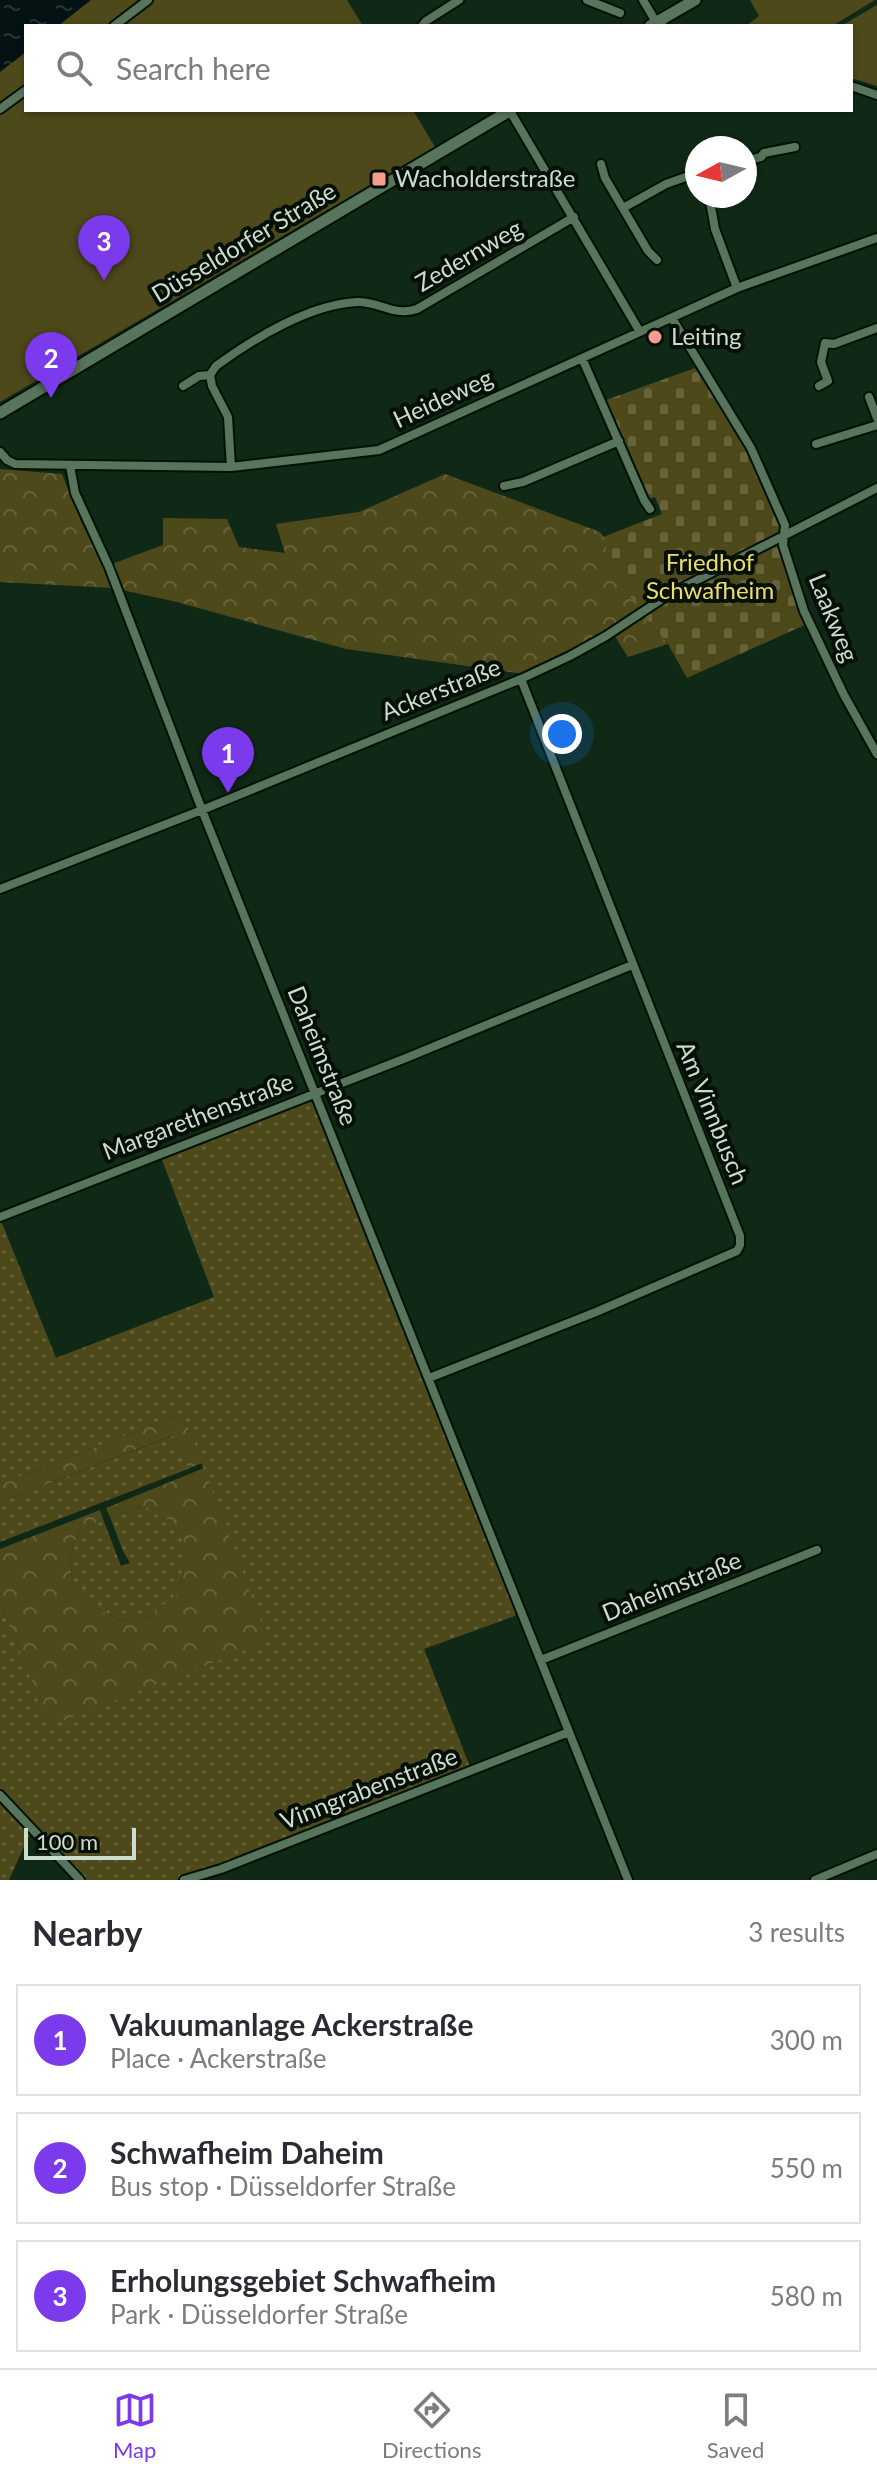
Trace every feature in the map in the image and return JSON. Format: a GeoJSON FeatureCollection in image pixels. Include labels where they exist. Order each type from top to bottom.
{"type":"FeatureCollection","features":[{"type":"Feature","properties":{"kind":"main road"},"geometry":{"type":"LineString","coordinates":[[658,24],[695,0]]}},
{"type":"Feature","properties":{"kind":"main road","name":"Düsseldorfer Straße"},"geometry":{"type":"LineString","coordinates":[[0,413],[508,112]]}},
{"type":"Feature","properties":{"kind":"street"},"geometry":{"type":"LineString","coordinates":[[117,24],[148,0]]}},
{"type":"Feature","properties":{"kind":"street"},"geometry":{"type":"LineString","coordinates":[[425,24],[459,0]]}},
{"type":"Feature","properties":{"kind":"street"},"geometry":{"type":"LineString","coordinates":[[587,0],[620,13]]}},
{"type":"Feature","properties":{"kind":"street"},"geometry":{"type":"LineString","coordinates":[[643,0],[655,24]]}},
{"type":"Feature","properties":{"kind":"street"},"geometry":{"type":"LineString","coordinates":[[853,87],[877,95]]}},
{"type":"Feature","properties":{"kind":"street"},"geometry":{"type":"LineString","coordinates":[[0,109],[24,91]]}},
{"type":"Feature","properties":{"kind":"street"},"geometry":{"type":"LineString","coordinates":[[512,112],[640,332]]}},
{"type":"Feature","properties":{"kind":"street"},"geometry":{"type":"LineString","coordinates":[[757,156],[795,147]]}},
{"type":"Feature","properties":{"kind":"street"},"geometry":{"type":"LineString","coordinates":[[601,164],[605,178],[648,251],[657,260]]}},
{"type":"Feature","properties":{"kind":"street"},"geometry":{"type":"LineString","coordinates":[[623,208],[666,184],[685,177]]}},
{"type":"Feature","properties":{"kind":"street"},"geometry":{"type":"LineString","coordinates":[[711,208],[715,229],[737,288]]}},
{"type":"Feature","properties":{"kind":"street","name":"Zedernweg"},"geometry":{"type":"LineString","coordinates":[[183,386],[199,376],[210,375],[216,366],[233,354],[302,316],[358,302],[399,312],[417,309],[574,217]]}},
{"type":"Feature","properties":{"kind":"street","name":"Heideweg"},"geometry":{"type":"LineString","coordinates":[[0,453],[15,464],[231,467],[379,450],[737,288],[877,238]]}},
{"type":"Feature","properties":{"kind":"street","name":"Laakweg"},"geometry":{"type":"LineString","coordinates":[[672,318],[751,448],[785,525],[783,545],[804,611],[844,695],[877,754]]}},
{"type":"Feature","properties":{"kind":"street"},"geometry":{"type":"LineString","coordinates":[[819,386],[828,381],[821,362],[825,343],[834,344],[877,328]]}},
{"type":"Feature","properties":{"kind":"street"},"geometry":{"type":"LineString","coordinates":[[582,358],[650,509]]}},
{"type":"Feature","properties":{"kind":"street"},"geometry":{"type":"LineString","coordinates":[[210,375],[212,386],[228,417],[231,467]]}},
{"type":"Feature","properties":{"kind":"street"},"geometry":{"type":"LineString","coordinates":[[869,397],[877,418]]}},
{"type":"Feature","properties":{"kind":"street"},"geometry":{"type":"LineString","coordinates":[[0,404],[15,404]]}},
{"type":"Feature","properties":{"kind":"street"},"geometry":{"type":"LineString","coordinates":[[816,444],[877,425]]}},
{"type":"Feature","properties":{"kind":"street"},"geometry":{"type":"LineString","coordinates":[[504,486],[523,482],[619,441]]}},
{"type":"Feature","properties":{"kind":"street","name":"Daheimstraße"},"geometry":{"type":"LineString","coordinates":[[70,466],[75,493],[109,567],[202,810],[628,1880]]}},
{"type":"Feature","properties":{"kind":"street","name":"Ackerstraße"},"geometry":{"type":"LineString","coordinates":[[0,889],[521,679],[606,636],[668,595],[877,488]]}},
{"type":"Feature","properties":{"kind":"street","name":"Am Vinnbusch"},"geometry":{"type":"LineString","coordinates":[[429,1378],[624,1300],[737,1251],[740,1245],[740,1236],[521,679]]}},
{"type":"Feature","properties":{"kind":"street","name":"Margarethenstraße"},"geometry":{"type":"LineString","coordinates":[[0,1217],[406,1058],[632,965]]}},
{"type":"Feature","properties":{"kind":"street","name":"Daheimstraße"},"geometry":{"type":"LineString","coordinates":[[541,1660],[817,1550]]}},
{"type":"Feature","properties":{"kind":"street","name":"Vinngrabenstraße"},"geometry":{"type":"LineString","coordinates":[[184,1880],[221,1869],[569,1732]]}},
{"type":"Feature","properties":{"kind":"street"},"geometry":{"type":"LineString","coordinates":[[0,1795],[80,1880]]}},
{"type":"Feature","properties":{"kind":"street"},"geometry":{"type":"LineString","coordinates":[[815,1880],[877,1854]]}},
{"type":"Feature","properties":{"kind":"green space"},"geometry":{"type":"Polygon","coordinates":[[[0,0],[347,0],[362,24],[24,24],[24,112],[414,112],[435,147],[0,402],[0,0]]]}},
{"type":"Feature","properties":{"kind":"green space"},"geometry":{"type":"Polygon","coordinates":[[[750,0],[875,0],[835,24],[749,24],[759,16],[750,0]]]}},
{"type":"Feature","properties":{"kind":"green space"},"geometry":{"type":"Polygon","coordinates":[[[877,5],[877,86],[853,79],[853,24],[844,24],[877,5]]]}},
{"type":"Feature","properties":{"kind":"green space","name":"Friedhof Schwafheim"},"geometry":{"type":"Polygon","coordinates":[[[695,368],[752,457],[780,525],[779,532],[775,534],[807,624],[687,678],[668,644],[619,580],[600,532],[603,537],[662,514],[655,497],[649,499],[606,400],[695,368]]]}},
{"type":"Feature","properties":{"kind":"green space"},"geometry":{"type":"Polygon","coordinates":[[[0,469],[62,474],[104,567],[163,545],[163,518],[227,519],[239,547],[285,553],[276,524],[359,512],[445,474],[600,532],[619,580],[668,644],[628,657],[611,630],[525,674],[346,649],[177,602],[113,588],[0,582],[0,469]]]}},
{"type":"Feature","properties":{"kind":"green space"},"geometry":{"type":"Polygon","coordinates":[[[313,1098],[516,1610],[515,1616],[424,1649],[470,1767],[218,1867],[176,1880],[84,1880],[0,1791],[0,1602],[50,1725],[268,1641],[186,1422],[173,1417],[0,1484],[0,1218],[56,1358],[214,1297],[161,1157],[313,1098]]]}},
{"type":"Feature","properties":{"kind":"green space"},"geometry":{"type":"Polygon","coordinates":[[[173,1417],[186,1422],[202,1463],[188,1469],[174,1435],[0,1502],[0,1484],[173,1417]]]}},
{"type":"Feature","properties":{"kind":"green space"},"geometry":{"type":"Polygon","coordinates":[[[175,1435],[188,1469],[0,1542],[0,1502],[175,1435]]]}},
{"type":"Feature","properties":{"kind":"green space"},"geometry":{"type":"Polygon","coordinates":[[[204,1468],[268,1641],[50,1726],[0,1602],[0,1549],[100,1510],[103,1519],[78,1533],[70,1554],[72,1581],[91,1605],[120,1620],[149,1617],[175,1596],[184,1572],[184,1541],[169,1520],[145,1506],[110,1517],[106,1508],[204,1468]]]}},
{"type":"Feature","properties":{"kind":"green space"},"geometry":{"type":"Polygon","coordinates":[[[145,1506],[169,1520],[184,1541],[184,1572],[175,1596],[149,1617],[120,1620],[91,1605],[72,1581],[70,1554],[78,1533],[103,1519],[121,1566],[130,1563],[110,1517],[145,1506]]]}},
{"type":"Feature","properties":{"kind":"green space"},"geometry":{"type":"Polygon","coordinates":[[[0,1799],[30,1833],[9,1880],[0,1880],[0,1799]]]}},
{"type":"Feature","properties":{"kind":"water"},"geometry":{"type":"Polygon","coordinates":[[[0,0],[91,0],[61,24],[24,24],[24,54],[0,72],[0,0]]]}},
{"type":"Feature","properties":{"kind":"place","name":"Wacholderstraße"},"geometry":{"type":"Point","coordinates":[379,179]}},
{"type":"Feature","properties":{"kind":"place","name":"Erholungsgebiet Schwafheim"},"geometry":{"type":"Point","coordinates":[104,281]}},
{"type":"Feature","properties":{"kind":"place","name":"Leiting"},"geometry":{"type":"Point","coordinates":[655,337]}},
{"type":"Feature","properties":{"kind":"place","name":"Schwafheim Daheim"},"geometry":{"type":"Point","coordinates":[51,398]}},
{"type":"Feature","properties":{"kind":"place","name":"Vakuumanlage Ackerstraße"},"geometry":{"type":"Point","coordinates":[228,793]}}]}
